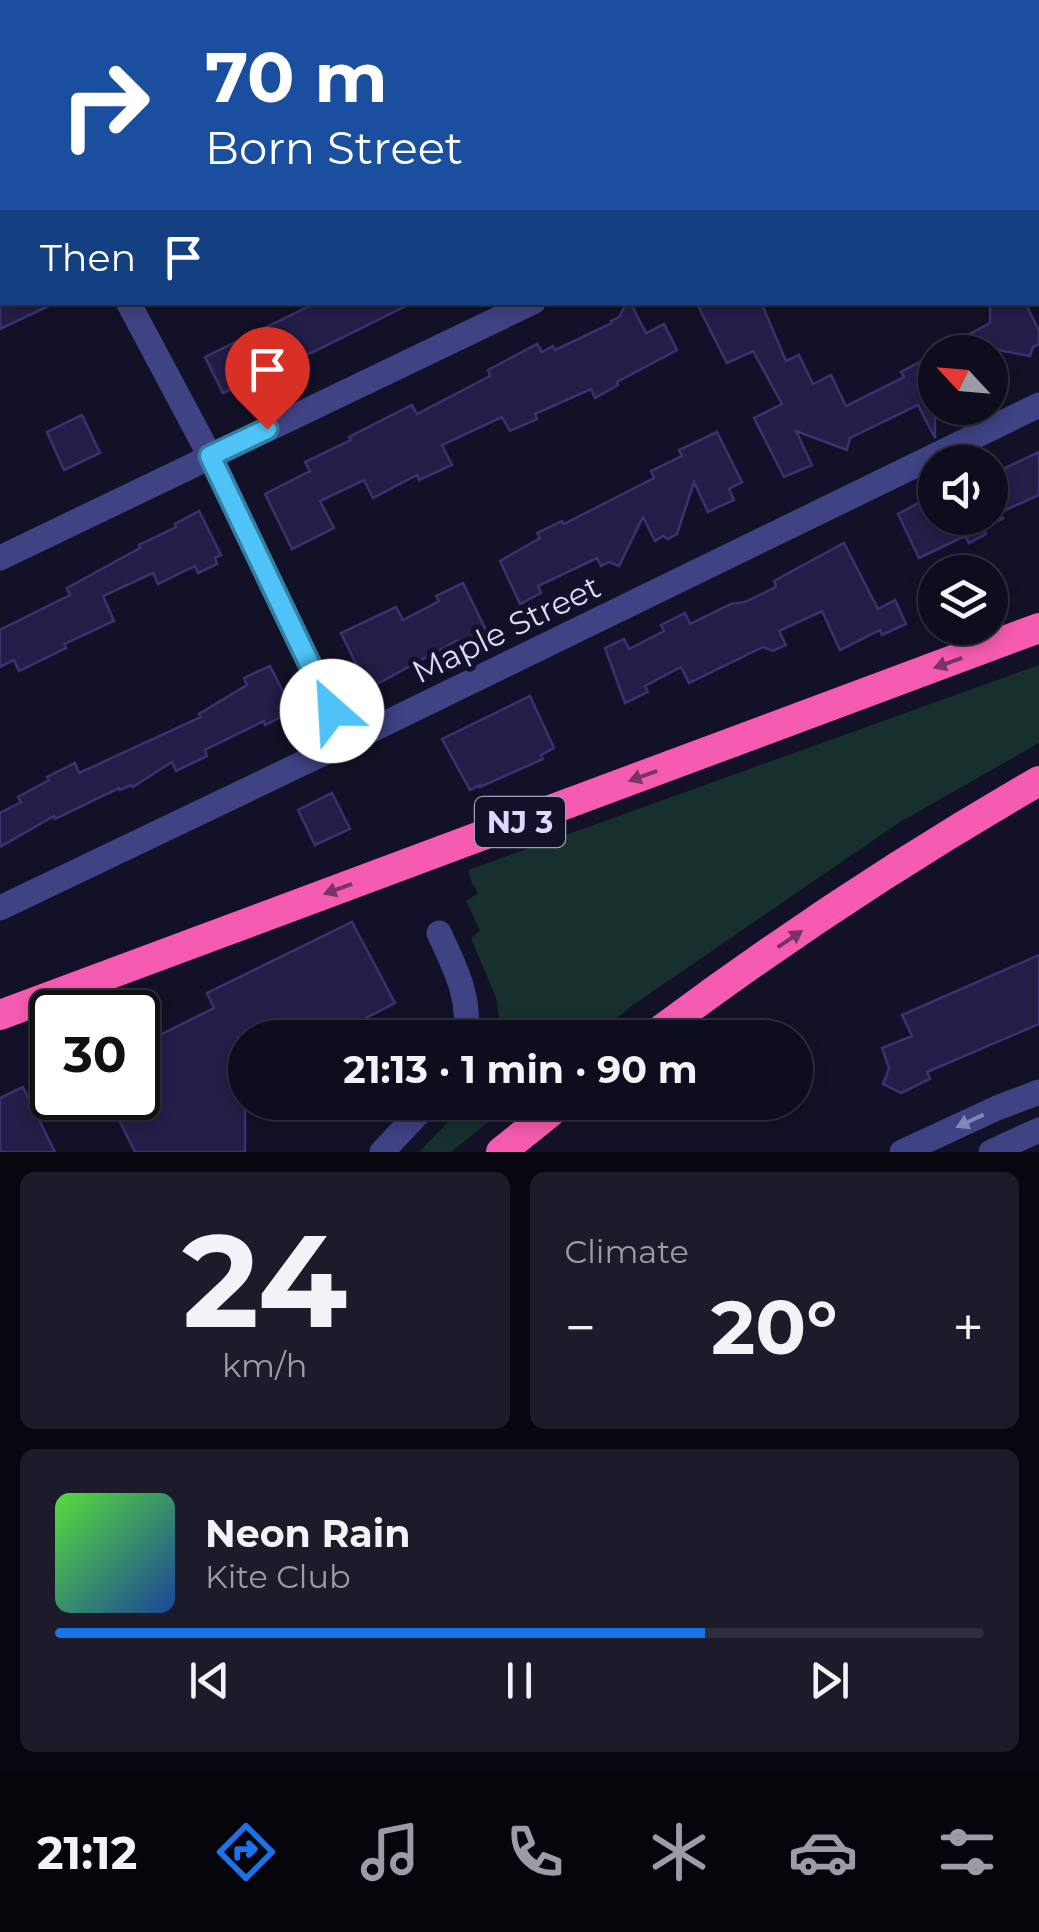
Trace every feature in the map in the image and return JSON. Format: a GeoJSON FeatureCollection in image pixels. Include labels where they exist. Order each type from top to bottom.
{"type":"FeatureCollection","features":[{"type":"Feature","properties":{"kind":"highway","name":"NJ 3"},"geometry":{"type":"LineString","coordinates":[[0,1014],[1039,628]]}},
{"type":"Feature","properties":{"kind":"highway"},"geometry":{"type":"LineString","coordinates":[[675,1020],[884,876],[1039,780]]}},
{"type":"Feature","properties":{"kind":"highway"},"geometry":{"type":"LineString","coordinates":[[501,1152],[541,1120]]}},
{"type":"Feature","properties":{"kind":"street"},"geometry":{"type":"LineString","coordinates":[[130,305],[210,456],[347,742]]}},
{"type":"Feature","properties":{"kind":"street"},"geometry":{"type":"LineString","coordinates":[[0,558],[527,305]]}},
{"type":"Feature","properties":{"kind":"street","name":"Maple Street"},"geometry":{"type":"LineString","coordinates":[[0,908],[1039,404]]}},
{"type":"Feature","properties":{"kind":"street"},"geometry":{"type":"LineString","coordinates":[[439,933],[464,990],[468,1020]]}},
{"type":"Feature","properties":{"kind":"street"},"geometry":{"type":"LineString","coordinates":[[902,1152],[1039,1093]]}},
{"type":"Feature","properties":{"kind":"street"},"geometry":{"type":"LineString","coordinates":[[382,1152],[412,1120]]}},
{"type":"Feature","properties":{"kind":"street"},"geometry":{"type":"LineString","coordinates":[[991,1152],[1039,1130]]}},
{"type":"Feature","properties":{"kind":"green space"},"geometry":{"type":"Polygon","coordinates":[[[1039,665],[1039,743],[900,822],[614,1020],[500,1020],[496,998],[471,938],[480,931],[466,901],[478,893],[468,870],[1039,665]]]}},
{"type":"Feature","properties":{"kind":"green space"},"geometry":{"type":"Polygon","coordinates":[[[450,1120],[491,1120],[451,1152],[419,1152],[450,1120]]]}},
{"type":"Feature","properties":{"kind":"building"},"geometry":{"type":"Polygon","coordinates":[[[0,305],[51,305],[0,329],[0,305]]]}},
{"type":"Feature","properties":{"kind":"building"},"geometry":{"type":"Polygon","coordinates":[[[312,305],[408,305],[223,393],[205,357],[312,305]]]}},
{"type":"Feature","properties":{"kind":"building"},"geometry":{"type":"Polygon","coordinates":[[[625,305],[632,305],[646,333],[664,324],[677,350],[595,398],[591,389],[535,414],[537,419],[510,431],[502,417],[442,445],[452,465],[419,480],[417,475],[373,498],[364,480],[320,501],[334,528],[292,549],[265,494],[310,471],[305,462],[412,405],[417,414],[490,376],[488,370],[537,344],[542,352],[553,346],[555,350],[619,317],[625,305]]]}},
{"type":"Feature","properties":{"kind":"building"},"geometry":{"type":"Polygon","coordinates":[[[762,305],[786,361],[799,355],[813,384],[831,375],[846,406],[904,377],[901,372],[918,363],[918,405],[850,438],[847,450],[796,431],[812,465],[784,477],[754,418],[782,404],[753,351],[727,363],[699,308],[762,305]]]}},
{"type":"Feature","properties":{"kind":"building"},"geometry":{"type":"Polygon","coordinates":[[[990,305],[1026,305],[1039,331],[1039,344],[1030,356],[1008,352],[1008,335],[968,335],[990,323],[990,305]]]}},
{"type":"Feature","properties":{"kind":"building"},"geometry":{"type":"Polygon","coordinates":[[[82,415],[100,453],[64,470],[47,432],[82,415]]]}},
{"type":"Feature","properties":{"kind":"building"},"geometry":{"type":"Polygon","coordinates":[[[717,432],[742,482],[729,489],[734,500],[708,512],[694,482],[677,534],[655,541],[643,517],[619,566],[609,562],[601,566],[597,558],[538,586],[541,593],[520,604],[500,561],[540,538],[537,533],[562,521],[564,524],[654,478],[651,471],[682,456],[679,450],[717,432]]]}},
{"type":"Feature","properties":{"kind":"building"},"geometry":{"type":"Polygon","coordinates":[[[1039,452],[1039,495],[1008,509],[1008,467],[1039,452]]]}},
{"type":"Feature","properties":{"kind":"building"},"geometry":{"type":"Polygon","coordinates":[[[918,503],[918,535],[984,535],[969,543],[965,536],[918,556],[898,514],[918,503]]]}},
{"type":"Feature","properties":{"kind":"building"},"geometry":{"type":"Polygon","coordinates":[[[199,511],[221,555],[215,558],[217,564],[198,573],[195,566],[158,584],[153,573],[103,596],[114,621],[19,671],[14,660],[0,667],[0,630],[70,595],[67,588],[199,511]]]}},
{"type":"Feature","properties":{"kind":"building"},"geometry":{"type":"Polygon","coordinates":[[[844,543],[878,609],[895,600],[906,624],[882,635],[880,630],[840,650],[822,611],[779,631],[786,645],[773,651],[763,647],[689,683],[681,667],[645,686],[648,692],[625,703],[605,648],[624,639],[629,649],[664,631],[661,625],[685,613],[690,624],[731,604],[745,602],[774,588],[774,581],[844,543]]]}},
{"type":"Feature","properties":{"kind":"building"},"geometry":{"type":"Polygon","coordinates":[[[463,583],[486,630],[459,643],[458,640],[368,689],[341,633],[396,607],[403,620],[439,601],[436,596],[463,583]]]}},
{"type":"Feature","properties":{"kind":"building"},"geometry":{"type":"Polygon","coordinates":[[[270,666],[292,709],[285,715],[205,750],[207,756],[176,771],[172,762],[133,787],[119,788],[55,819],[54,816],[0,847],[0,813],[21,802],[18,797],[49,780],[47,777],[75,763],[79,773],[201,717],[199,714],[247,685],[244,678],[270,666]]]}},
{"type":"Feature","properties":{"kind":"building"},"geometry":{"type":"Polygon","coordinates":[[[530,696],[554,748],[541,755],[543,759],[470,790],[442,739],[530,696]]]}},
{"type":"Feature","properties":{"kind":"building"},"geometry":{"type":"Polygon","coordinates":[[[332,793],[350,829],[315,845],[298,810],[332,793]]]}},
{"type":"Feature","properties":{"kind":"building"},"geometry":{"type":"Polygon","coordinates":[[[352,922],[395,1003],[362,1020],[228,1020],[228,1120],[245,1120],[245,1152],[135,1152],[119,1120],[160,1120],[160,1035],[214,1008],[207,993],[352,922]]]}},
{"type":"Feature","properties":{"kind":"building"},"geometry":{"type":"Polygon","coordinates":[[[1039,955],[1039,1024],[927,1072],[930,1079],[901,1093],[883,1084],[889,1068],[882,1048],[912,1036],[902,1015],[1039,955]]]}},
{"type":"Feature","properties":{"kind":"building"},"geometry":{"type":"Polygon","coordinates":[[[23,1087],[30,1101],[30,1120],[39,1120],[55,1152],[0,1152],[0,1098],[23,1087]]]}},
{"type":"Feature","properties":{"kind":"route"},"geometry":{"type":"LineString","coordinates":[[267,429],[210,456],[332,711]]}}]}
